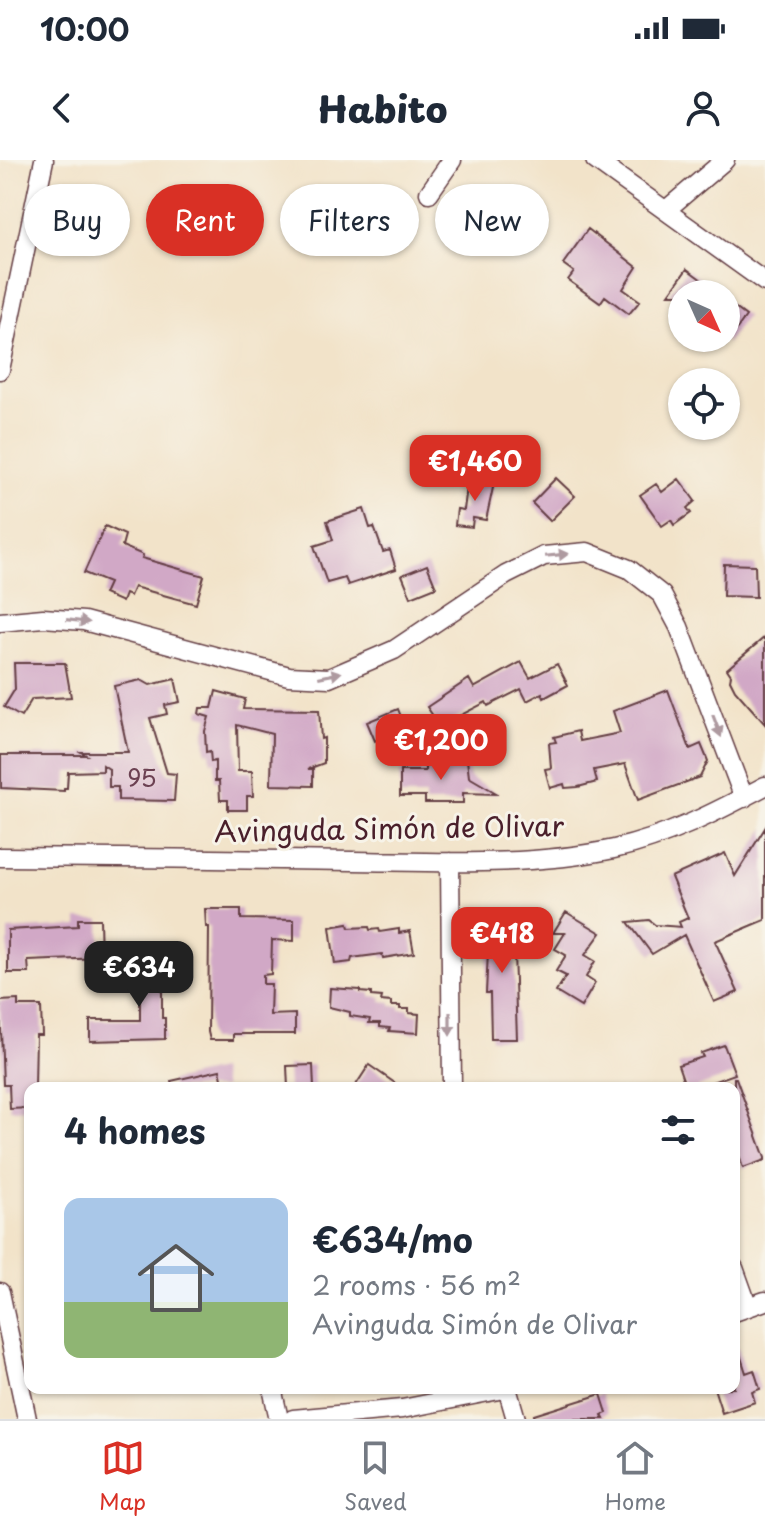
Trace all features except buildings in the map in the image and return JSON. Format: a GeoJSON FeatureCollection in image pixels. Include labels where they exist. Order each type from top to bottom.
{"type":"FeatureCollection","features":[{"type":"Feature","properties":{"kind":"street"},"geometry":{"type":"LineString","coordinates":[[0,370],[5,320],[44,160]]}},
{"type":"Feature","properties":{"kind":"street"},"geometry":{"type":"LineString","coordinates":[[429,193],[452,160]]}},
{"type":"Feature","properties":{"kind":"street"},"geometry":{"type":"LineString","coordinates":[[595,160],[765,282]]}},
{"type":"Feature","properties":{"kind":"street"},"geometry":{"type":"LineString","coordinates":[[666,210],[725,160]]}},
{"type":"Feature","properties":{"kind":"street"},"geometry":{"type":"LineString","coordinates":[[0,622],[43,618],[84,621],[289,676],[329,678],[394,650],[506,575],[544,556],[587,552],[629,569],[662,595],[679,627],[744,798]]}},
{"type":"Feature","properties":{"kind":"street","name":"Avinguda Simón de Olivar"},"geometry":{"type":"LineString","coordinates":[[0,857],[450,862],[561,858],[658,836],[705,818],[765,786]]}},
{"type":"Feature","properties":{"kind":"street"},"geometry":{"type":"LineString","coordinates":[[450,862],[452,1082]]}},
{"type":"Feature","properties":{"kind":"street"},"geometry":{"type":"LineString","coordinates":[[740,1284],[749,1307]]}},
{"type":"Feature","properties":{"kind":"street"},"geometry":{"type":"LineString","coordinates":[[0,1292],[27,1419]]}},
{"type":"Feature","properties":{"kind":"street"},"geometry":{"type":"LineString","coordinates":[[273,1394],[279,1419]]}},
{"type":"Feature","properties":{"kind":"street"},"geometry":{"type":"LineString","coordinates":[[293,1419],[402,1409],[477,1394]]}},
{"type":"Feature","properties":{"kind":"street"},"geometry":{"type":"LineString","coordinates":[[509,1394],[516,1419]]}}]}
